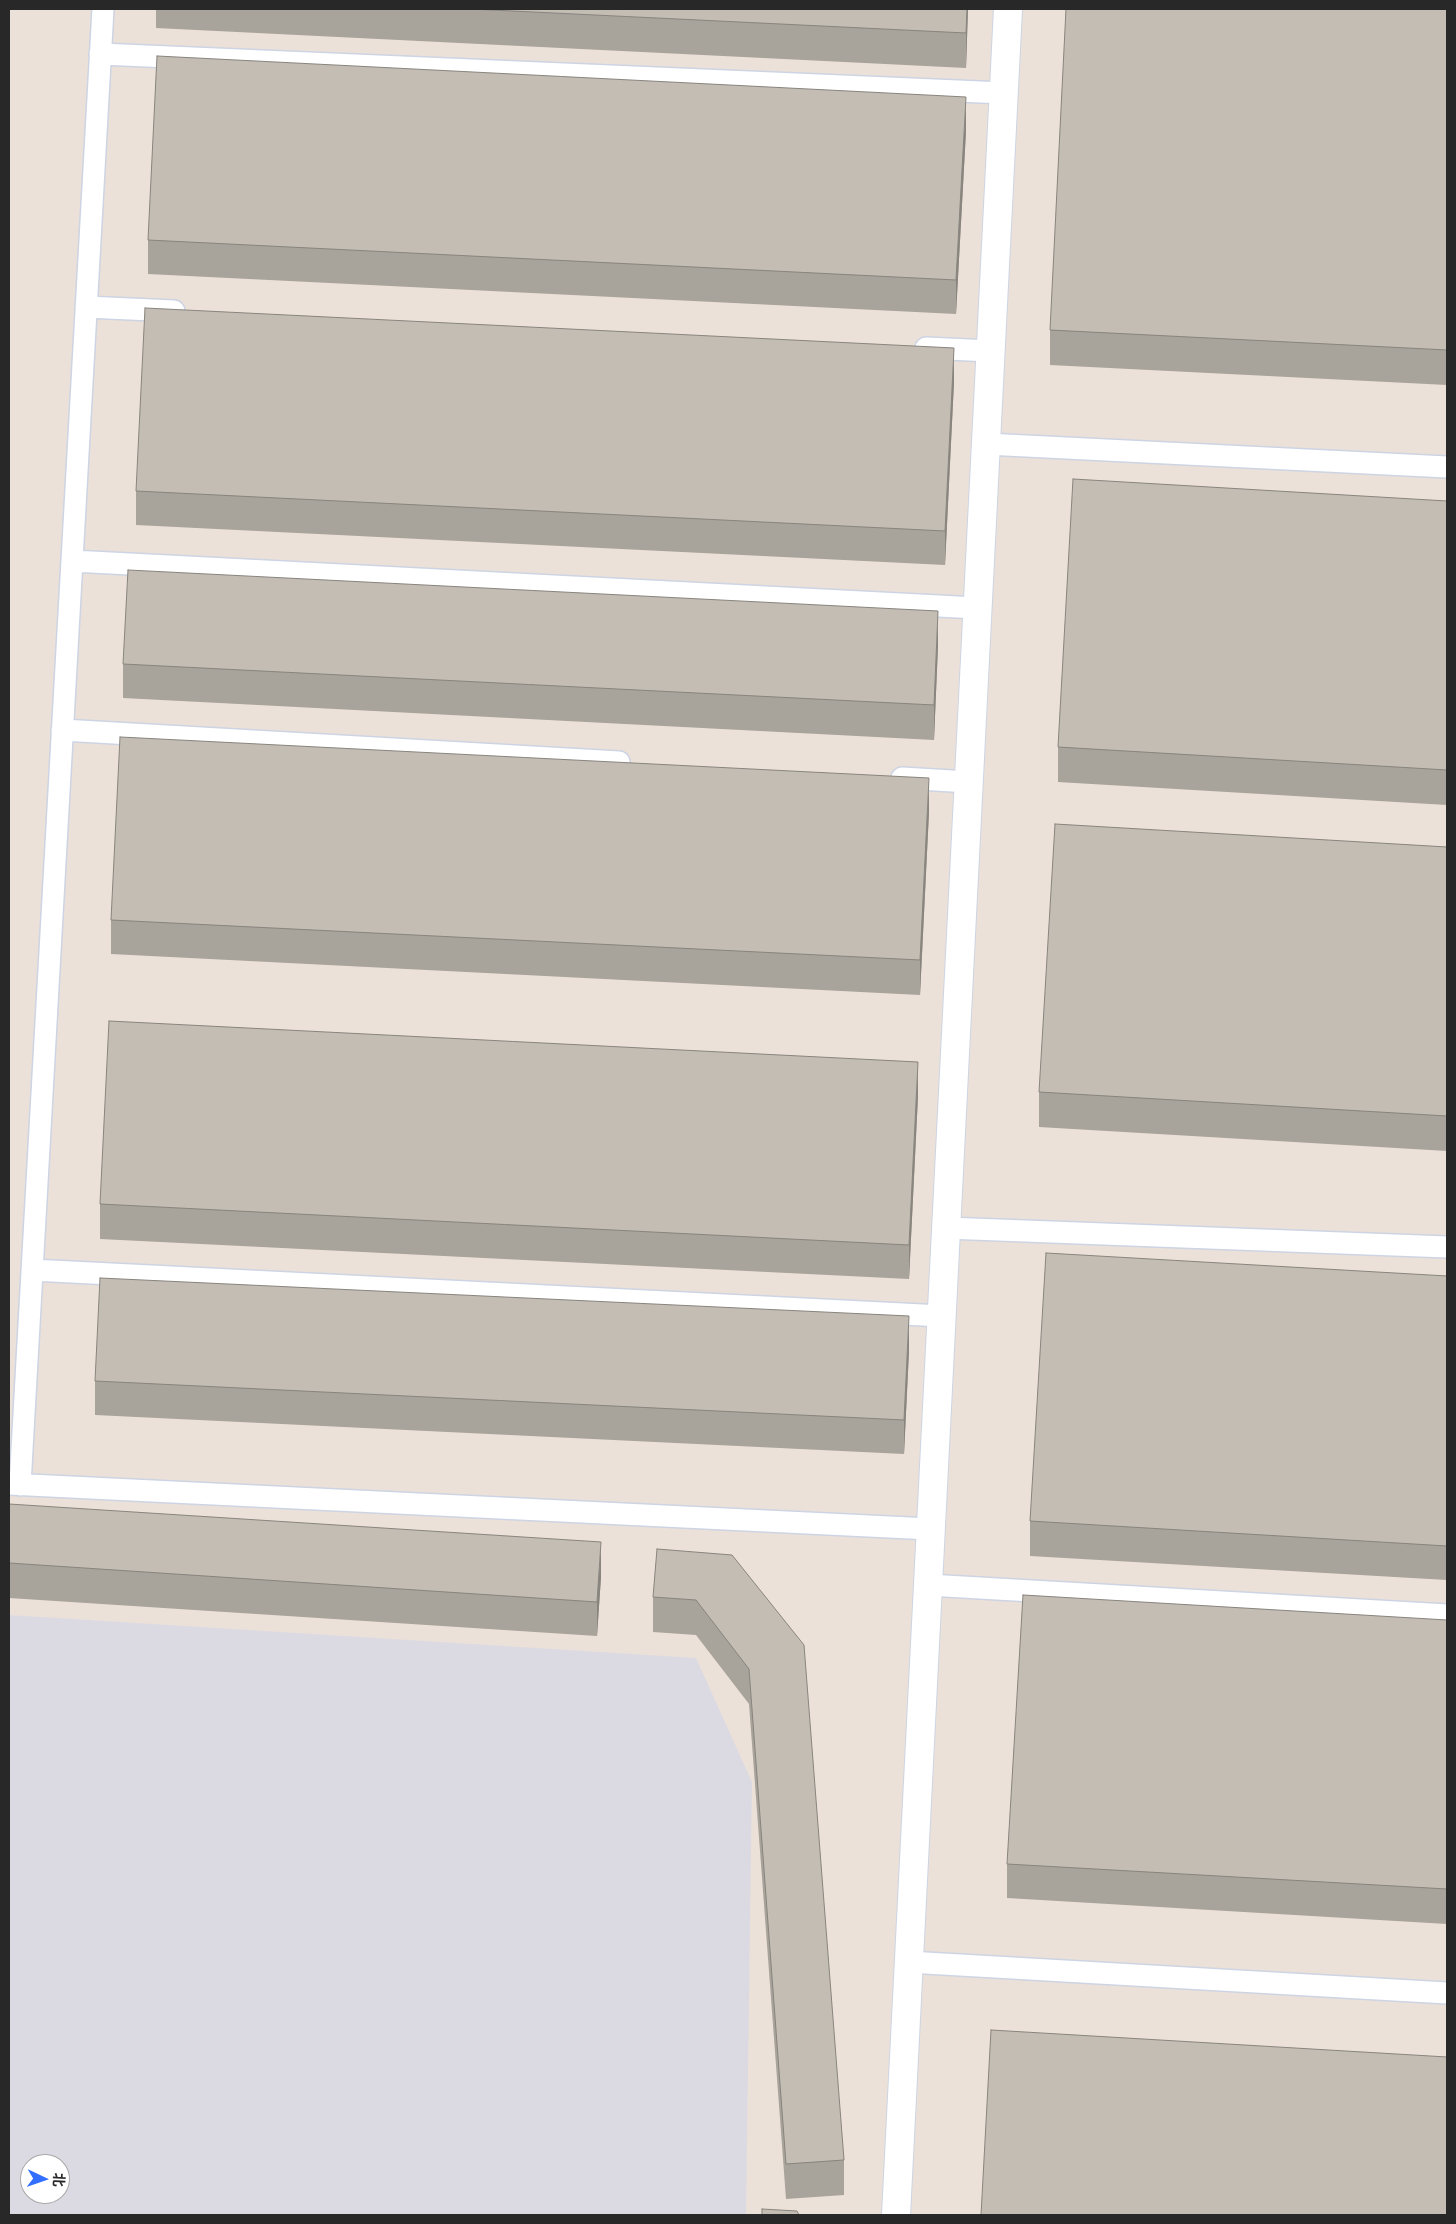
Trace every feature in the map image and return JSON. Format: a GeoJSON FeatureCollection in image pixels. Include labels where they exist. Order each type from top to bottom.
{"type":"FeatureCollection","features":[{"type":"Feature","properties":{"kind":"street"},"geometry":{"type":"LineString","coordinates":[[896,2215],[1008,9]]}},
{"type":"Feature","properties":{"kind":"lane"},"geometry":{"type":"LineString","coordinates":[[103,9],[32,1270],[14,1484],[930,1529]]}},
{"type":"Feature","properties":{"kind":"lane"},"geometry":{"type":"LineString","coordinates":[[100,54],[1004,93]]}},
{"type":"Feature","properties":{"kind":"lane"},"geometry":{"type":"LineString","coordinates":[[86,307],[195,312]]}},
{"type":"Feature","properties":{"kind":"lane"},"geometry":{"type":"LineString","coordinates":[[901,347],[991,351]]}},
{"type":"Feature","properties":{"kind":"lane"},"geometry":{"type":"LineString","coordinates":[[986,444],[1447,466]]}},
{"type":"Feature","properties":{"kind":"lane"},"geometry":{"type":"LineString","coordinates":[[72,561],[978,608]]}},
{"type":"Feature","properties":{"kind":"lane"},"geometry":{"type":"LineString","coordinates":[[62,730],[640,764]]}},
{"type":"Feature","properties":{"kind":"lane"},"geometry":{"type":"LineString","coordinates":[[879,777],[969,782]]}},
{"type":"Feature","properties":{"kind":"lane"},"geometry":{"type":"LineString","coordinates":[[946,1228],[1447,1247]]}},
{"type":"Feature","properties":{"kind":"lane"},"geometry":{"type":"LineString","coordinates":[[32,1270],[942,1316]]}},
{"type":"Feature","properties":{"kind":"lane"},"geometry":{"type":"LineString","coordinates":[[928,1585],[1447,1615]]}},
{"type":"Feature","properties":{"kind":"lane"},"geometry":{"type":"LineString","coordinates":[[908,1962],[1447,1993]]}},
{"type":"Feature","properties":{"kind":"shaded area"},"geometry":{"type":"Polygon","coordinates":[[[9,1615],[696,1658],[752,1782],[746,2215],[9,2215],[9,1615]]]}},
{"type":"Feature","properties":{"kind":"building"},"geometry":{"type":"Polygon","coordinates":[[[471,9],[967,9],[966,33],[471,9]]]}},
{"type":"Feature","properties":{"kind":"building"},"geometry":{"type":"Polygon","coordinates":[[[1066,9],[1447,9],[1447,350],[1050,330],[1066,9]]]}},
{"type":"Feature","properties":{"kind":"building"},"geometry":{"type":"Polygon","coordinates":[[[157,56],[966,97],[956,280],[148,240],[157,56]]]}},
{"type":"Feature","properties":{"kind":"building"},"geometry":{"type":"Polygon","coordinates":[[[145,308],[954,348],[945,531],[136,491],[145,308]]]}},
{"type":"Feature","properties":{"kind":"building"},"geometry":{"type":"Polygon","coordinates":[[[1073,479],[1447,501],[1447,770],[1058,747],[1073,479]]]}},
{"type":"Feature","properties":{"kind":"building"},"geometry":{"type":"Polygon","coordinates":[[[128,570],[938,611],[934,705],[123,664],[128,570]]]}},
{"type":"Feature","properties":{"kind":"building"},"geometry":{"type":"Polygon","coordinates":[[[120,737],[929,778],[920,960],[111,920],[120,737]]]}},
{"type":"Feature","properties":{"kind":"building"},"geometry":{"type":"Polygon","coordinates":[[[1055,824],[1447,847],[1447,1116],[1039,1092],[1055,824]]]}},
{"type":"Feature","properties":{"kind":"building"},"geometry":{"type":"Polygon","coordinates":[[[109,1021],[918,1062],[909,1245],[100,1204],[109,1021]]]}},
{"type":"Feature","properties":{"kind":"building"},"geometry":{"type":"Polygon","coordinates":[[[1046,1253],[1447,1276],[1447,1546],[1030,1521],[1046,1253]]]}},
{"type":"Feature","properties":{"kind":"building"},"geometry":{"type":"Polygon","coordinates":[[[100,1278],[909,1316],[904,1420],[95,1381],[100,1278]]]}},
{"type":"Feature","properties":{"kind":"building"},"geometry":{"type":"Polygon","coordinates":[[[9,1504],[601,1542],[597,1602],[9,1563],[9,1504]]]}},
{"type":"Feature","properties":{"kind":"building"},"geometry":{"type":"Polygon","coordinates":[[[657,1549],[732,1555],[804,1645],[844,2160],[786,2164],[749,1669],[696,1600],[653,1597],[657,1549]]]}},
{"type":"Feature","properties":{"kind":"building"},"geometry":{"type":"Polygon","coordinates":[[[1023,1595],[1447,1620],[1447,1889],[1007,1864],[1023,1595]]]}},
{"type":"Feature","properties":{"kind":"building"},"geometry":{"type":"Polygon","coordinates":[[[991,2030],[1447,2057],[1447,2215],[981,2215],[991,2030]]]}},
{"type":"Feature","properties":{"kind":"building"},"geometry":{"type":"Polygon","coordinates":[[[762,2209],[797,2211],[799,2215],[762,2215],[762,2209]]]}}]}
